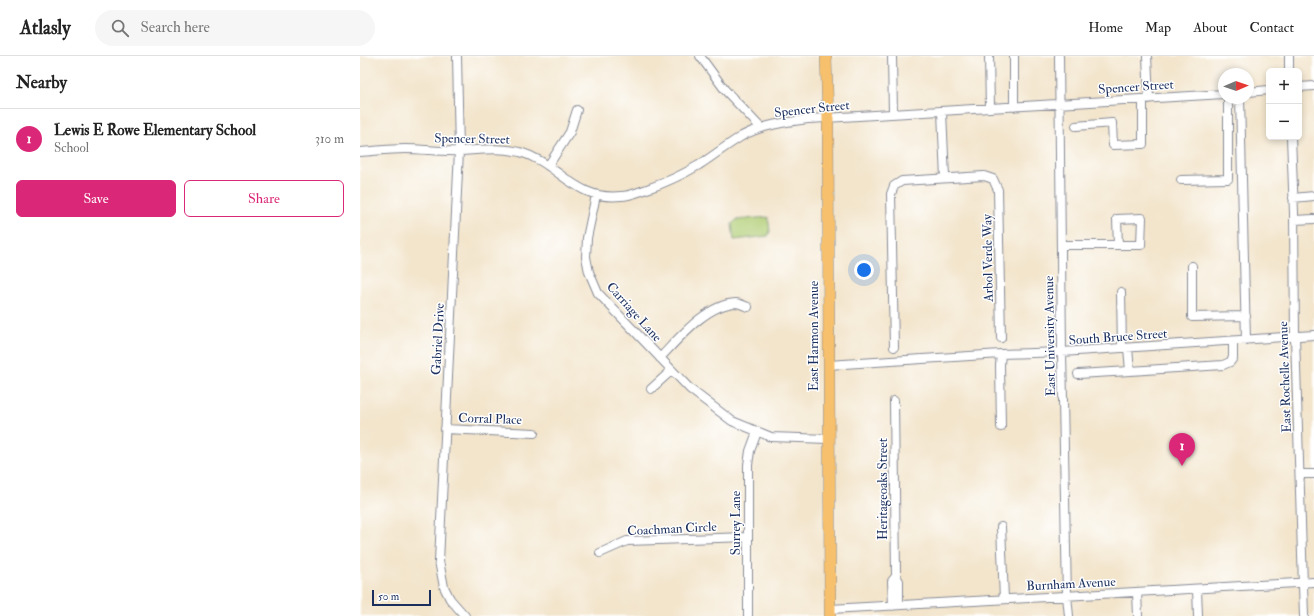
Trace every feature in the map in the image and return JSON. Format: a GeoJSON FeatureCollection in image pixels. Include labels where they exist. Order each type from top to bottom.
{"type":"FeatureCollection","features":[{"type":"Feature","properties":{"kind":"main road","name":"East Harmon Avenue"},"geometry":{"type":"LineString","coordinates":[[826,56],[828,118],[828,439],[830,613]]}},
{"type":"Feature","properties":{"kind":"street","name":"Gabriel Drive"},"geometry":{"type":"LineString","coordinates":[[457,56],[459,151],[439,561],[444,587],[450,599],[465,616]]}},
{"type":"Feature","properties":{"kind":"street"},"geometry":{"type":"LineString","coordinates":[[700,56],[725,90],[761,128]]}},
{"type":"Feature","properties":{"kind":"street"},"geometry":{"type":"LineString","coordinates":[[892,56],[893,114]]}},
{"type":"Feature","properties":{"kind":"street"},"geometry":{"type":"LineString","coordinates":[[989,56],[990,108]]}},
{"type":"Feature","properties":{"kind":"street"},"geometry":{"type":"LineString","coordinates":[[1014,56],[1014,107]]}},
{"type":"Feature","properties":{"kind":"street","name":"East University Avenue"},"geometry":{"type":"LineString","coordinates":[[1059,56],[1062,352],[1067,596],[1069,616]]}},
{"type":"Feature","properties":{"kind":"street"},"geometry":{"type":"LineString","coordinates":[[1076,126],[1112,123],[1113,145],[1143,144],[1147,56]]}},
{"type":"Feature","properties":{"kind":"street"},"geometry":{"type":"LineString","coordinates":[[1289,56],[1289,68]]}},
{"type":"Feature","properties":{"kind":"street"},"geometry":{"type":"LineString","coordinates":[[1302,87],[1314,86]]}},
{"type":"Feature","properties":{"kind":"street"},"geometry":{"type":"LineString","coordinates":[[1254,91],[1266,90]]}},
{"type":"Feature","properties":{"kind":"street","name":"Spencer Street"},"geometry":{"type":"LineString","coordinates":[[360,152],[405,149],[459,151],[493,149],[514,151],[538,159],[573,185],[596,195],[620,196],[639,192],[658,185],[688,171],[742,136],[761,128],[786,122],[828,118],[1218,94]]}},
{"type":"Feature","properties":{"kind":"street"},"geometry":{"type":"LineString","coordinates":[[1181,180],[1228,179],[1228,104]]}},
{"type":"Feature","properties":{"kind":"street"},"geometry":{"type":"LineString","coordinates":[[1240,104],[1246,340]]}},
{"type":"Feature","properties":{"kind":"street"},"geometry":{"type":"LineString","coordinates":[[548,166],[570,132],[577,110]]}},
{"type":"Feature","properties":{"kind":"street"},"geometry":{"type":"LineString","coordinates":[[894,347],[892,194],[894,186],[902,181],[945,178],[942,112]]}},
{"type":"Feature","properties":{"kind":"street","name":"East Rochelle Avenue"},"geometry":{"type":"LineString","coordinates":[[1291,140],[1294,220],[1295,336],[1304,616]]}},
{"type":"Feature","properties":{"kind":"street","name":"Arbol Verde Way"},"geometry":{"type":"LineString","coordinates":[[945,178],[984,176],[993,179],[998,190],[1001,338]]}},
{"type":"Feature","properties":{"kind":"street","name":"Carriage Lane"},"geometry":{"type":"LineString","coordinates":[[596,195],[587,238],[586,257],[589,272],[598,293],[690,389],[732,421],[771,437],[828,439]]}},
{"type":"Feature","properties":{"kind":"street"},"geometry":{"type":"LineString","coordinates":[[1293,198],[1314,196]]}},
{"type":"Feature","properties":{"kind":"street"},"geometry":{"type":"LineString","coordinates":[[1061,245],[1118,245],[1142,244],[1142,218],[1117,219],[1118,245]]}},
{"type":"Feature","properties":{"kind":"street"},"geometry":{"type":"LineString","coordinates":[[1294,220],[1314,219]]}},
{"type":"Feature","properties":{"kind":"street"},"geometry":{"type":"LineString","coordinates":[[1192,266],[1192,317],[1246,316]]}},
{"type":"Feature","properties":{"kind":"street"},"geometry":{"type":"LineString","coordinates":[[1121,292],[1125,348],[1130,371]]}},
{"type":"Feature","properties":{"kind":"street"},"geometry":{"type":"LineString","coordinates":[[660,358],[688,329],[709,312],[725,305],[738,303],[748,307]]}},
{"type":"Feature","properties":{"kind":"street","name":"South Bruce Street"},"geometry":{"type":"LineString","coordinates":[[828,365],[1001,354],[1062,352],[1314,335]]}},
{"type":"Feature","properties":{"kind":"street"},"geometry":{"type":"LineString","coordinates":[[1078,374],[1223,365],[1230,362],[1233,358],[1233,341]]}},
{"type":"Feature","properties":{"kind":"street"},"geometry":{"type":"LineString","coordinates":[[1001,354],[1001,427]]}},
{"type":"Feature","properties":{"kind":"street"},"geometry":{"type":"LineString","coordinates":[[651,389],[672,370]]}},
{"type":"Feature","properties":{"kind":"street","name":"Heritageoaks Street"},"geometry":{"type":"LineString","coordinates":[[894,401],[896,576],[899,581],[896,605]]}},
{"type":"Feature","properties":{"kind":"street","name":"Corral Place"},"geometry":{"type":"LineString","coordinates":[[445,429],[534,433]]}},
{"type":"Feature","properties":{"kind":"street","name":"Surrey Lane"},"geometry":{"type":"LineString","coordinates":[[748,616],[748,465],[750,451],[757,432]]}},
{"type":"Feature","properties":{"kind":"street"},"geometry":{"type":"LineString","coordinates":[[1300,474],[1314,474]]}},
{"type":"Feature","properties":{"kind":"street"},"geometry":{"type":"LineString","coordinates":[[1001,527],[1004,599]]}},
{"type":"Feature","properties":{"kind":"street","name":"Coachman Circle"},"geometry":{"type":"LineString","coordinates":[[600,553],[627,542],[748,536]]}},
{"type":"Feature","properties":{"kind":"street","name":"Burnham Avenue"},"geometry":{"type":"LineString","coordinates":[[830,613],[896,605],[1314,582]]}},
{"type":"Feature","properties":{"kind":"street"},"geometry":{"type":"LineString","coordinates":[[1197,589],[1198,616]]}},
{"type":"Feature","properties":{"kind":"street"},"geometry":{"type":"LineString","coordinates":[[1137,592],[1138,616]]}},
{"type":"Feature","properties":{"kind":"green space"},"geometry":{"type":"Polygon","coordinates":[[[768,217],[770,231],[768,236],[734,240],[732,224],[736,220],[768,217]]]}},
{"type":"Feature","properties":{"kind":"place","name":"Lewis E Rowe Elementary School"},"geometry":{"type":"Point","coordinates":[1182,466]}}]}
